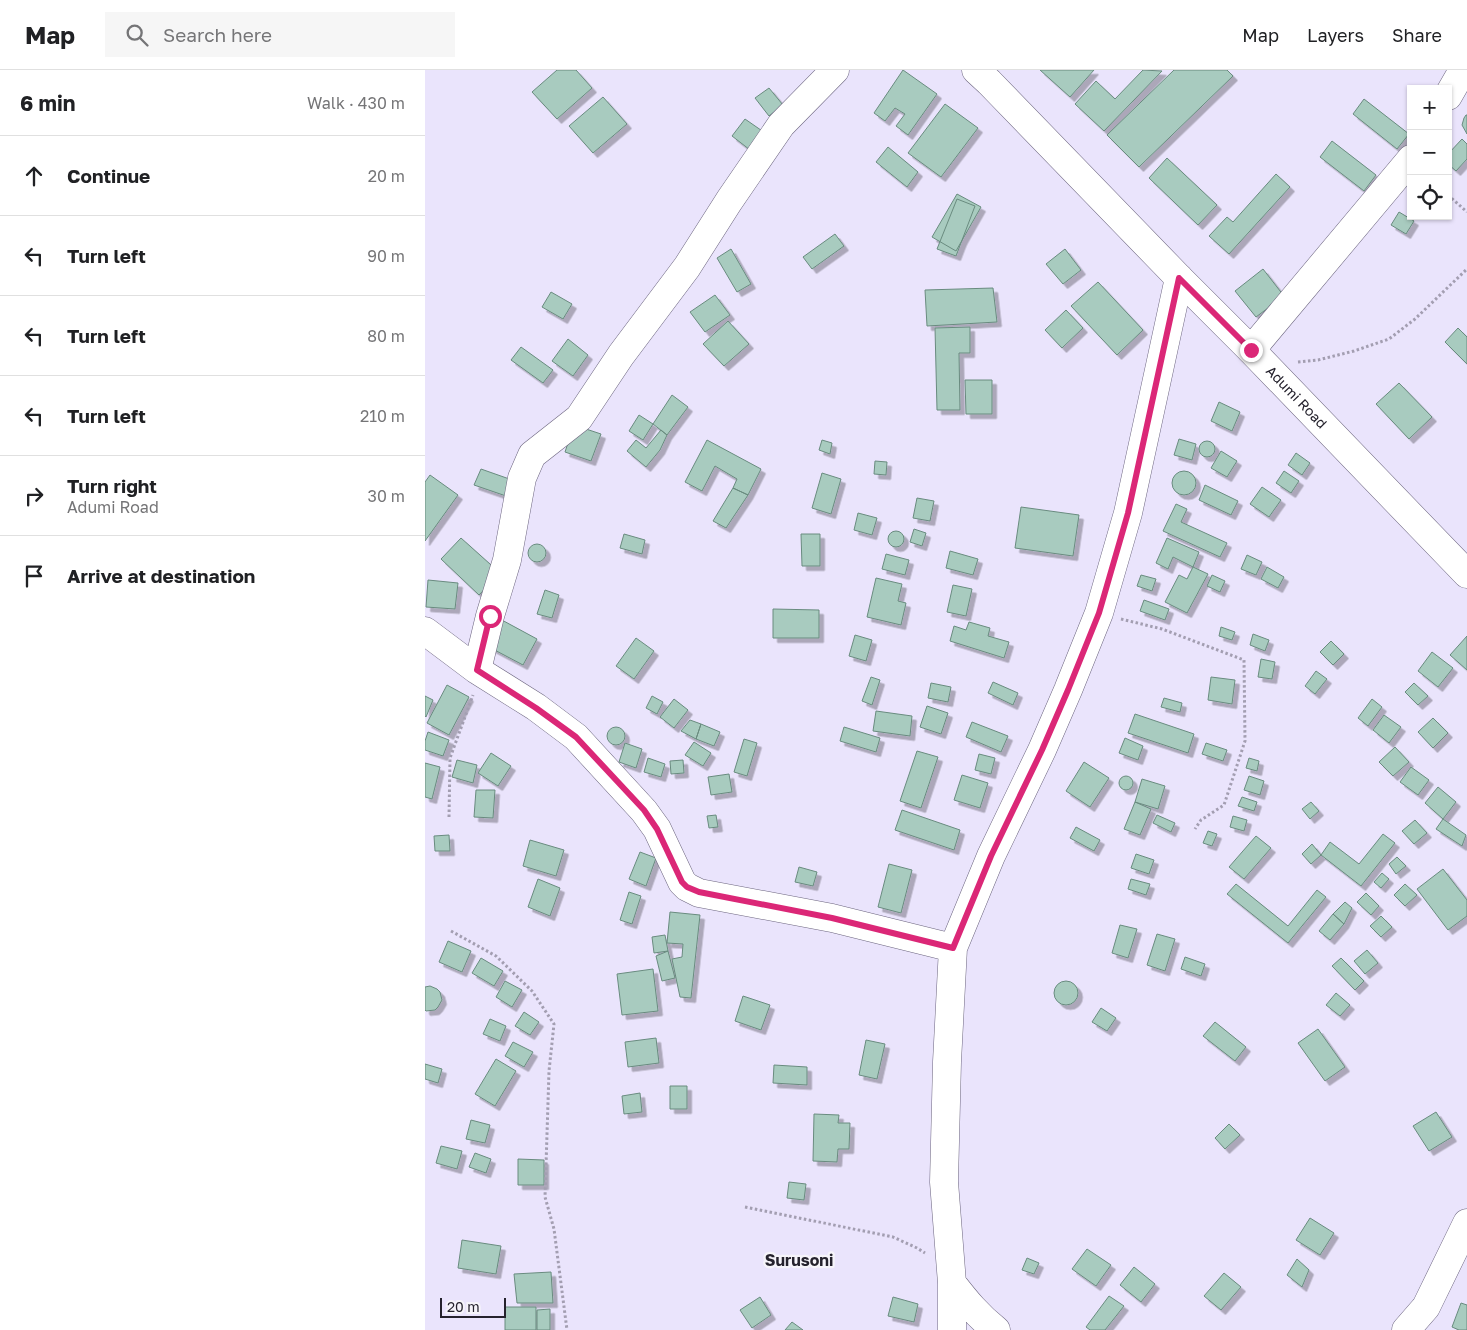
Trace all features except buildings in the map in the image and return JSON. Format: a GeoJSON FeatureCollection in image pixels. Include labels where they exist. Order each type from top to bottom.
{"type":"FeatureCollection","features":[{"type":"Feature","properties":{"kind":"street"},"geometry":{"type":"LineString","coordinates":[[477,670],[490,616],[507,560],[522,478],[532,454],[579,418],[621,355],[687,267],[729,201],[781,126],[835,70]]}},
{"type":"Feature","properties":{"kind":"street"},"geometry":{"type":"LineString","coordinates":[[1452,89],[1463,70]]}},
{"type":"Feature","properties":{"kind":"street","name":"Adumi Road"},"geometry":{"type":"LineString","coordinates":[[989,74],[1179,278],[1258,357],[1467,574]]}},
{"type":"Feature","properties":{"kind":"street"},"geometry":{"type":"LineString","coordinates":[[1258,357],[1407,164]]}},
{"type":"Feature","properties":{"kind":"street"},"geometry":{"type":"LineString","coordinates":[[952,1330],[952,1283],[945,1182],[947,1062],[953,948],[991,856],[1042,750],[1099,613],[1128,513],[1179,278]]}},
{"type":"Feature","properties":{"kind":"street"},"geometry":{"type":"LineString","coordinates":[[425,631],[477,670],[536,708],[576,737],[644,810],[657,829],[678,876],[687,887],[699,892],[832,918],[953,948]]}},
{"type":"Feature","properties":{"kind":"street"},"geometry":{"type":"LineString","coordinates":[[1406,1330],[1426,1307],[1467,1224]]}},
{"type":"Feature","properties":{"kind":"street"},"geometry":{"type":"LineString","coordinates":[[952,1283],[972,1309],[996,1330]]}},
{"type":"Feature","properties":{"kind":"path"},"geometry":{"type":"LineString","coordinates":[[1452,199],[1467,212]]}},
{"type":"Feature","properties":{"kind":"path"},"geometry":{"type":"LineString","coordinates":[[1258,357],[1318,360],[1354,351],[1389,339],[1415,319],[1467,269]]}},
{"type":"Feature","properties":{"kind":"path"},"geometry":{"type":"LineString","coordinates":[[1099,613],[1162,629],[1244,660],[1245,741],[1225,805],[1201,820],[1195,829]]}},
{"type":"Feature","properties":{"kind":"path"},"geometry":{"type":"LineString","coordinates":[[449,817],[450,758],[477,687],[477,670]]}},
{"type":"Feature","properties":{"kind":"path"},"geometry":{"type":"LineString","coordinates":[[451,931],[496,956],[532,991],[554,1024],[549,1071],[545,1197],[555,1229],[567,1330]]}},
{"type":"Feature","properties":{"kind":"path"},"geometry":{"type":"LineString","coordinates":[[745,1207],[893,1237],[925,1253]]}},
{"type":"Feature","properties":{"kind":"district","name":"Surusoni"},"geometry":{"type":"Point","coordinates":[799,1260]}},
{"type":"Feature","properties":{"kind":"route"},"geometry":{"type":"LineString","coordinates":[[490,616],[477,670],[536,708],[576,737],[644,810],[657,829],[678,876],[687,887],[699,892],[832,918],[953,948],[991,856],[1042,750],[1099,613],[1128,513],[1179,278],[1251,350]]}}]}
